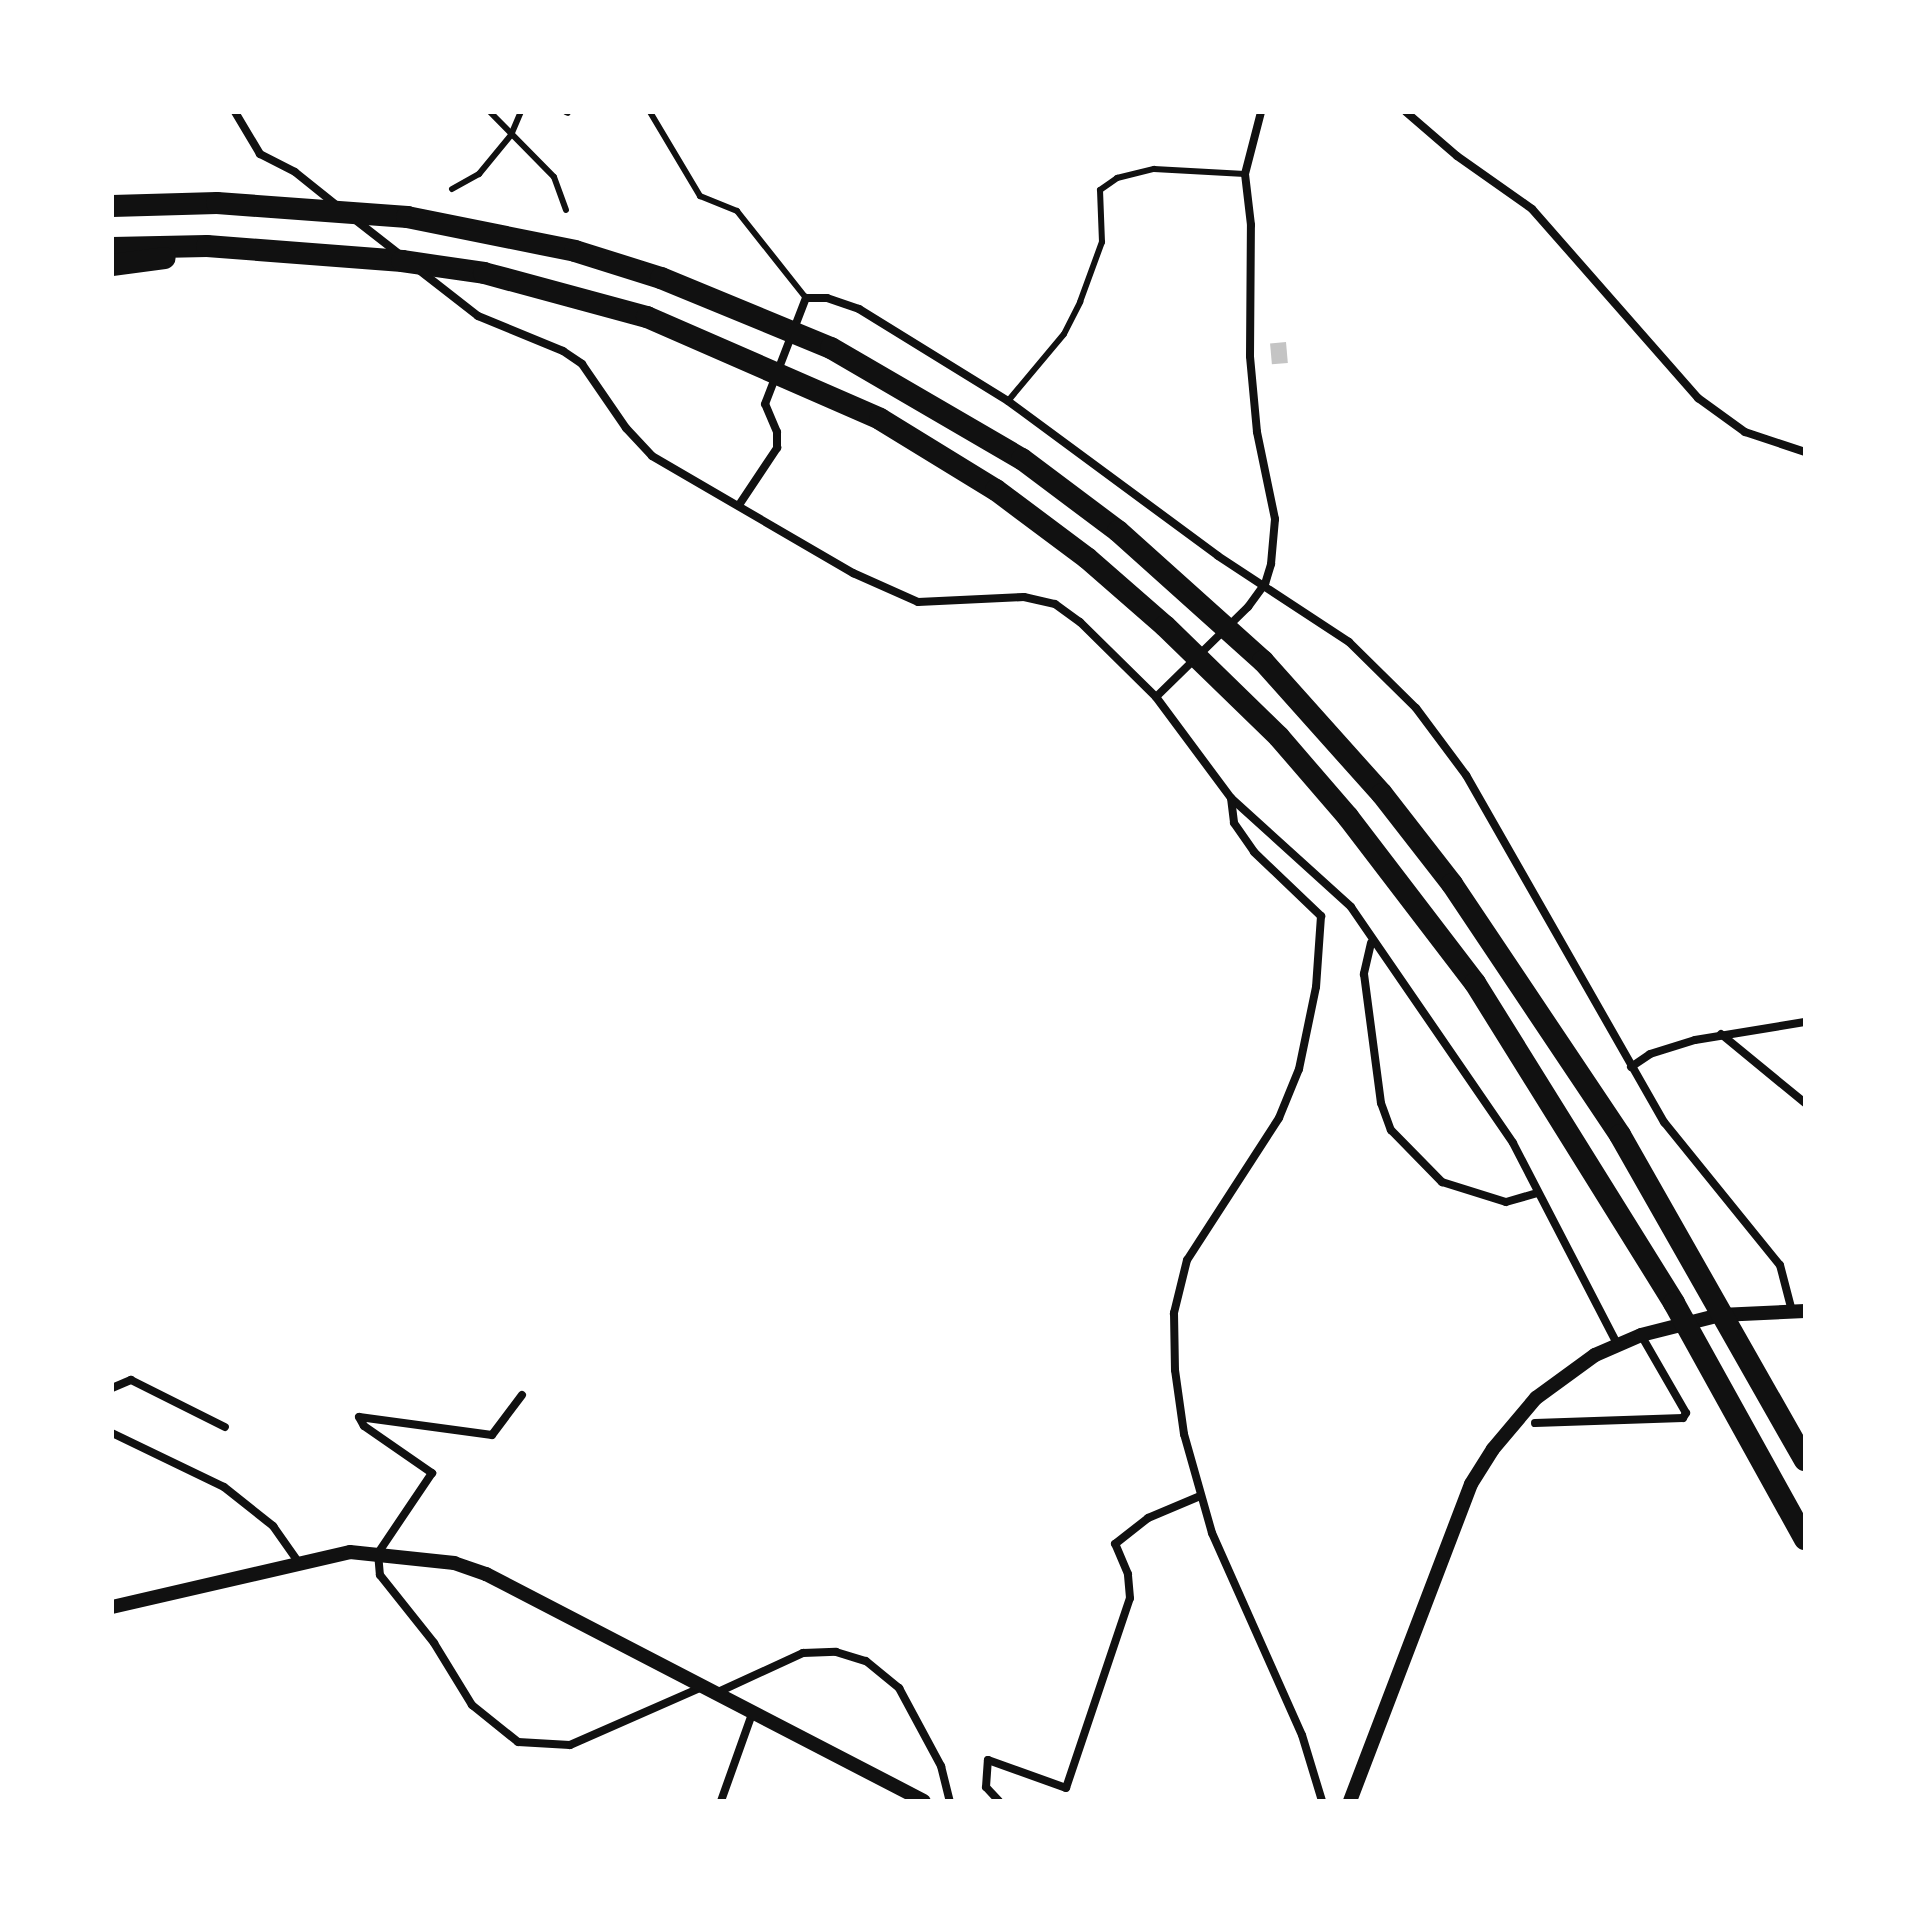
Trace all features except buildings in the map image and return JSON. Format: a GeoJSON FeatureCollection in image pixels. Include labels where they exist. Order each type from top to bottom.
{"type":"FeatureCollection","features":[{"type":"Feature","properties":{"kind":"highway"},"geometry":{"type":"LineString","coordinates":[[112,206],[183,203],[407,217],[575,251],[688,288],[831,348],[1022,459],[1195,596],[1263,661],[1382,794],[1462,897],[1563,1044],[1805,1460]]}},
{"type":"Feature","properties":{"kind":"highway"},"geometry":{"type":"LineString","coordinates":[[112,248],[314,251],[484,273],[647,317],[853,405],[996,490],[1165,626],[1279,737],[1348,817],[1475,983],[1674,1303],[1805,1539]]}},
{"type":"Feature","properties":{"kind":"highway"},"geometry":{"type":"LineString","coordinates":[[112,265],[314,251]]}},
{"type":"Feature","properties":{"kind":"street"},"geometry":{"type":"LineString","coordinates":[[235,112],[253,147],[272,164],[295,172],[478,316],[563,351],[582,364],[626,428],[652,456],[853,573],[918,602],[1024,597],[1055,604],[1156,697],[1231,798],[1340,895],[1371,943],[1474,1080],[1617,1344]]}},
{"type":"Feature","properties":{"kind":"street"},"geometry":{"type":"LineString","coordinates":[[1156,697],[1248,607],[1265,584],[1275,519],[1257,432],[1251,372],[1245,174],[1261,112]]}},
{"type":"Feature","properties":{"kind":"street"},"geometry":{"type":"LineString","coordinates":[[1406,112],[1457,156],[1532,209],[1698,398],[1745,432],[1805,452]]}},
{"type":"Feature","properties":{"kind":"street"},"geometry":{"type":"LineString","coordinates":[[739,505],[777,448],[777,432],[765,404],[806,298],[827,298],[859,309],[1008,401],[1218,556],[1265,584],[1376,666],[1451,752],[1664,1122],[1780,1265],[1798,1311],[1720,1315],[1617,1344],[1536,1398],[1480,1467],[1451,1531],[1350,1801]]}},
{"type":"Feature","properties":{"kind":"street"},"geometry":{"type":"LineString","coordinates":[[1231,798],[1234,823],[1254,852],[1321,916],[1311,1020],[1289,1096],[1262,1149],[1199,1236],[1179,1284],[1173,1334],[1175,1370],[1184,1434],[1200,1496],[1302,1735],[1322,1801]]}},
{"type":"Feature","properties":{"kind":"street"},"geometry":{"type":"LineString","coordinates":[[1371,943],[1364,974],[1381,1103],[1391,1130],[1442,1182],[1506,1202],[1537,1193]]}},
{"type":"Feature","properties":{"kind":"street"},"geometry":{"type":"LineString","coordinates":[[1631,1067],[1650,1054],[1721,1034],[1805,1022]]}},
{"type":"Feature","properties":{"kind":"street"},"geometry":{"type":"LineString","coordinates":[[1721,1034],[1805,1103]]}},
{"type":"Feature","properties":{"kind":"street"},"geometry":{"type":"LineString","coordinates":[[1535,1423],[1683,1418],[1686,1413],[1641,1335]]}},
{"type":"Feature","properties":{"kind":"street"},"geometry":{"type":"LineString","coordinates":[[112,1388],[131,1380],[225,1427]]}},
{"type":"Feature","properties":{"kind":"street"},"geometry":{"type":"LineString","coordinates":[[522,1395],[492,1435],[359,1417],[364,1426],[432,1473],[378,1553],[380,1575],[434,1643],[472,1705],[518,1742],[570,1745],[803,1653],[836,1652],[866,1661],[899,1688],[941,1766],[950,1801]]}},
{"type":"Feature","properties":{"kind":"street"},"geometry":{"type":"LineString","coordinates":[[112,1433],[224,1487],[273,1526],[299,1563]]}},
{"type":"Feature","properties":{"kind":"street"},"geometry":{"type":"LineString","coordinates":[[999,1801],[986,1787],[988,1760],[1066,1788],[1130,1598],[1128,1574],[1115,1544],[1148,1518],[1200,1496]]}},
{"type":"Feature","properties":{"kind":"street"},"geometry":{"type":"LineString","coordinates":[[112,1607],[350,1552],[432,1559],[486,1574],[924,1801]]}},
{"type":"Feature","properties":{"kind":"street"},"geometry":{"type":"LineString","coordinates":[[721,1801],[753,1711]]}},
{"type":"Feature","properties":{"kind":"lane"},"geometry":{"type":"LineString","coordinates":[[490,112],[554,177],[566,210]]}},
{"type":"Feature","properties":{"kind":"lane"},"geometry":{"type":"LineString","coordinates":[[452,189],[479,174],[511,135],[521,112]]}},
{"type":"Feature","properties":{"kind":"lane"},"geometry":{"type":"LineString","coordinates":[[650,112],[700,196],[737,211],[806,298]]}},
{"type":"Feature","properties":{"kind":"lane"},"geometry":{"type":"LineString","coordinates":[[1008,401],[1064,334],[1080,302],[1102,242],[1100,190],[1117,178],[1154,169],[1245,174]]}}]}
